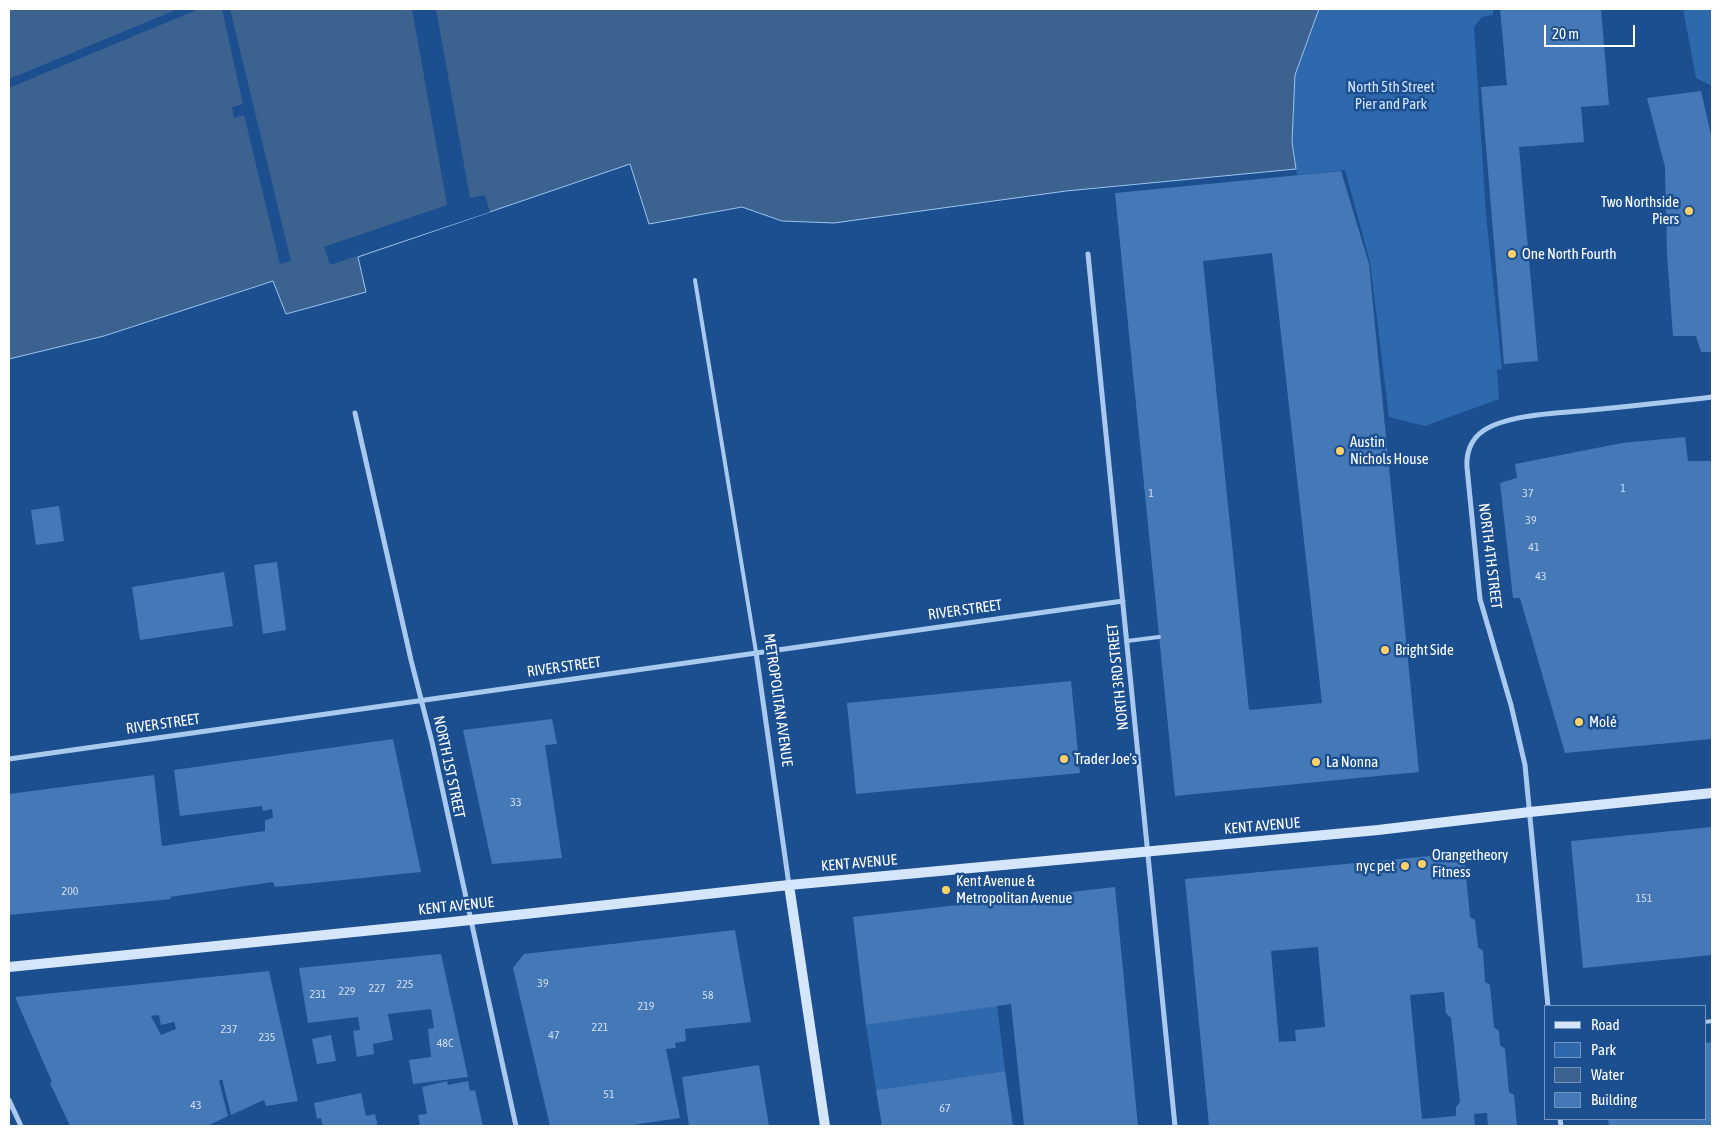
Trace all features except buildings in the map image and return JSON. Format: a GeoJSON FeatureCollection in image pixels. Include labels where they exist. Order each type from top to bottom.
{"type":"FeatureCollection","features":[{"type":"Feature","properties":{"kind":"main road","name":"KENT AVENUE"},"geometry":{"type":"LineString","coordinates":[[9,966],[470,920],[789,884],[1378,830],[1712,793]]}},
{"type":"Feature","properties":{"kind":"main road","name":"METROPOLITAN AVENUE"},"geometry":{"type":"LineString","coordinates":[[789,884],[825,1126]]}},
{"type":"Feature","properties":{"kind":"street","name":"NORTH 3RD STREET"},"geometry":{"type":"LineString","coordinates":[[1088,254],[1175,1126]]}},
{"type":"Feature","properties":{"kind":"street","name":"NORTH 4TH STREET"},"geometry":{"type":"LineString","coordinates":[[1548,1005],[1525,765],[1511,705],[1480,599],[1467,467],[1468,452],[1474,440],[1482,431],[1504,421],[1712,397]]}},
{"type":"Feature","properties":{"kind":"street","name":"NORTH 1ST STREET"},"geometry":{"type":"LineString","coordinates":[[355,413],[411,660],[422,700],[516,1126]]}},
{"type":"Feature","properties":{"kind":"street","name":"RIVER STREET"},"geometry":{"type":"LineString","coordinates":[[9,759],[1122,601]]}},
{"type":"Feature","properties":{"kind":"street","name":"METROPOLITAN AVENUE"},"geometry":{"type":"LineString","coordinates":[[756,652],[789,884]]}},
{"type":"Feature","properties":{"kind":"street"},"geometry":{"type":"LineString","coordinates":[[9,1100],[21,1126]]}},
{"type":"Feature","properties":{"kind":"lane","name":"METROPOLITAN AVENUE"},"geometry":{"type":"LineString","coordinates":[[695,280],[756,652]]}},
{"type":"Feature","properties":{"kind":"lane"},"geometry":{"type":"LineString","coordinates":[[1127,641],[1159,637]]}},
{"type":"Feature","properties":{"kind":"green space","name":"North 5th Street Pier and Park"},"geometry":{"type":"Polygon","coordinates":[[[1319,9],[1493,9],[1493,15],[1482,17],[1474,27],[1486,214],[1502,369],[1497,370],[1499,399],[1425,426],[1389,417],[1370,262],[1345,170],[1297,175],[1292,143],[1295,75],[1319,9]]]}},
{"type":"Feature","properties":{"kind":"green space"},"geometry":{"type":"Polygon","coordinates":[[[1683,9],[1712,9],[1712,86],[1696,78],[1683,9]]]}},
{"type":"Feature","properties":{"kind":"green space"},"geometry":{"type":"Polygon","coordinates":[[[997,1005],[1005,1071],[876,1090],[866,1025],[997,1005]]]}},
{"type":"Feature","properties":{"kind":"water"},"geometry":{"type":"Polygon","coordinates":[[[9,9],[1319,9],[1295,75],[1292,142],[1296,169],[1066,191],[834,223],[782,221],[742,207],[649,224],[630,164],[358,257],[366,292],[286,314],[273,281],[104,336],[9,359],[9,9]]]}},
{"type":"Feature","properties":{"kind":"pier"},"geometry":{"type":"Polygon","coordinates":[[[178,9],[199,9],[9,88],[9,79],[178,9]]]}},
{"type":"Feature","properties":{"kind":"pier"},"geometry":{"type":"Polygon","coordinates":[[[222,9],[230,9],[291,261],[280,264],[244,115],[234,118],[232,107],[243,104],[222,9]]]}},
{"type":"Feature","properties":{"kind":"pier"},"geometry":{"type":"Polygon","coordinates":[[[412,9],[436,9],[470,198],[485,195],[490,212],[330,265],[324,247],[447,205],[412,9]]]}},
{"type":"Feature","properties":{"kind":"place","name":"Two Northside Piers"},"geometry":{"type":"Point","coordinates":[1689,211]}},
{"type":"Feature","properties":{"kind":"place","name":"One North Fourth"},"geometry":{"type":"Point","coordinates":[1512,254]}},
{"type":"Feature","properties":{"kind":"place","name":"Austin Nichols House"},"geometry":{"type":"Point","coordinates":[1340,451]}},
{"type":"Feature","properties":{"kind":"place","name":"Bright Side"},"geometry":{"type":"Point","coordinates":[1385,650]}},
{"type":"Feature","properties":{"kind":"place","name":"Molé"},"geometry":{"type":"Point","coordinates":[1579,722]}},
{"type":"Feature","properties":{"kind":"place","name":"Trader Joe's"},"geometry":{"type":"Point","coordinates":[1064,759]}},
{"type":"Feature","properties":{"kind":"place","name":"La Nonna"},"geometry":{"type":"Point","coordinates":[1316,762]}},
{"type":"Feature","properties":{"kind":"place","name":"Orangetheory Fitness"},"geometry":{"type":"Point","coordinates":[1422,864]}},
{"type":"Feature","properties":{"kind":"place","name":"nyc pet"},"geometry":{"type":"Point","coordinates":[1405,866]}},
{"type":"Feature","properties":{"kind":"place","name":"Kent Avenue & Metropolitan Avenue"},"geometry":{"type":"Point","coordinates":[946,890]}}]}
